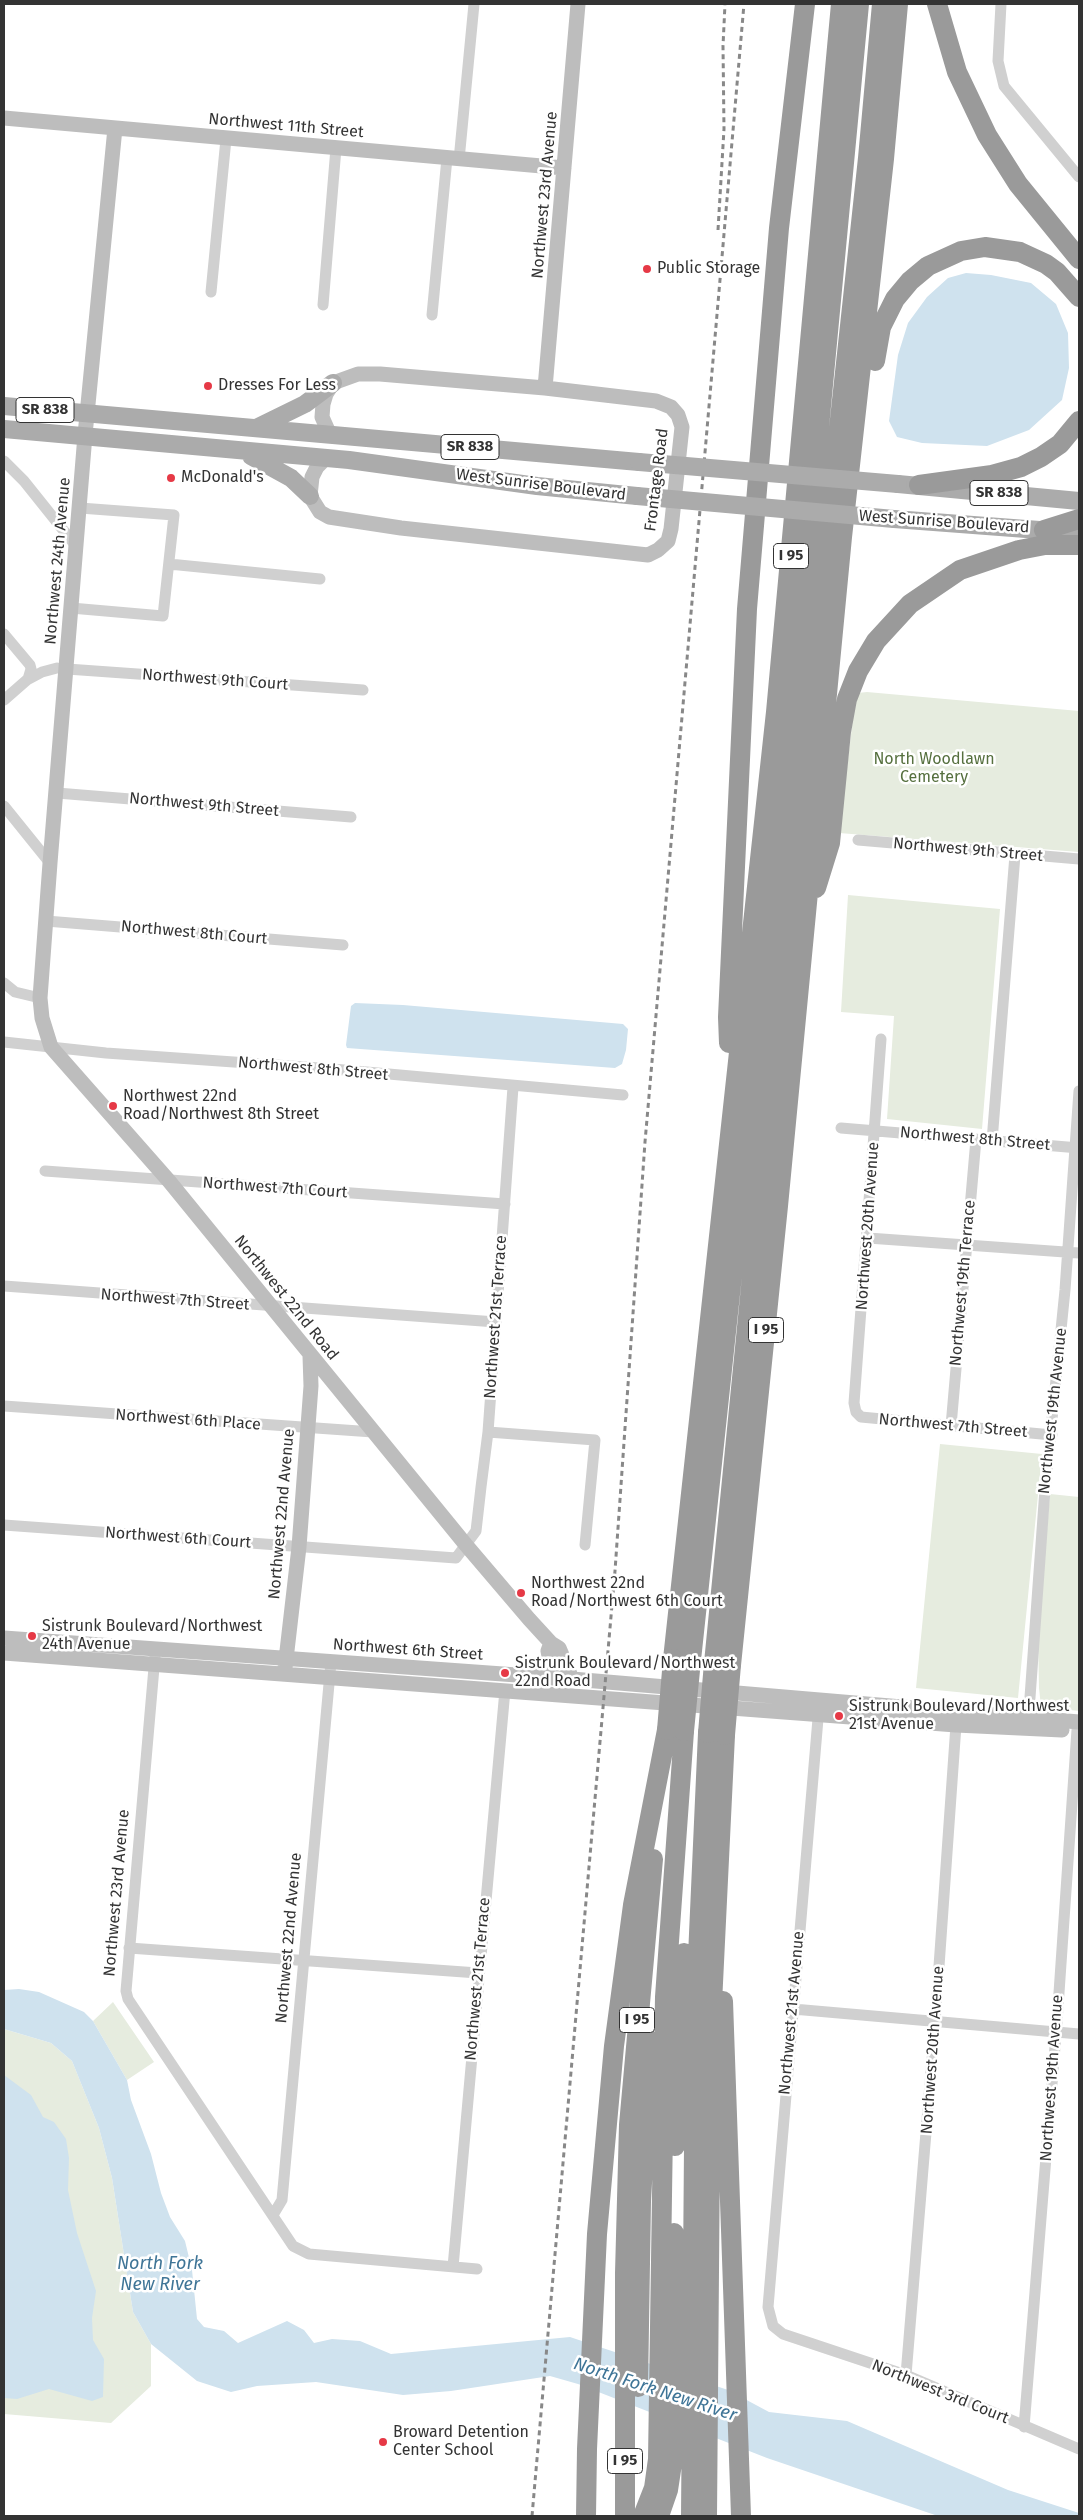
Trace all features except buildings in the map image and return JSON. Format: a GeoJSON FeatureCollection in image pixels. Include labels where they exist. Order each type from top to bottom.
{"type":"FeatureCollection","features":[{"type":"Feature","properties":{"kind":"highway"},"geometry":{"type":"LineString","coordinates":[[732,1107],[728,1017],[745,641],[784,185],[805,4]]}},
{"type":"Feature","properties":{"kind":"highway","name":"I 95"},"geometry":{"type":"LineString","coordinates":[[625,2516],[631,2409],[632,2316],[628,2162],[634,2051],[675,1731],[732,1107],[787,598],[841,4]]}},
{"type":"Feature","properties":{"kind":"highway"},"geometry":{"type":"LineString","coordinates":[[682,1660],[792,713],[859,4]]}},
{"type":"Feature","properties":{"kind":"highway"},"geometry":{"type":"LineString","coordinates":[[723,1664],[796,829],[868,158],[882,4]]}},
{"type":"Feature","properties":{"kind":"highway","name":"I 95"},"geometry":{"type":"LineString","coordinates":[[707,2516],[711,2024],[716,1916],[717,1734],[723,1664],[780,1188],[842,537],[880,196],[898,4]]}},
{"type":"Feature","properties":{"kind":"highway"},"geometry":{"type":"LineString","coordinates":[[937,4],[957,72],[986,135],[1018,184],[1079,259]]}},
{"type":"Feature","properties":{"kind":"highway"},"geometry":{"type":"LineString","coordinates":[[842,537],[864,456],[878,336],[889,309],[910,281],[928,266],[949,254],[973,248],[997,247],[1020,252],[1046,264],[1067,282],[1079,297]]}},
{"type":"Feature","properties":{"kind":"highway"},"geometry":{"type":"LineString","coordinates":[[919,485],[992,476],[1021,466],[1041,457],[1060,444],[1079,421]]}},
{"type":"Feature","properties":{"kind":"highway"},"geometry":{"type":"LineString","coordinates":[[1044,530],[1079,519]]}},
{"type":"Feature","properties":{"kind":"highway"},"geometry":{"type":"LineString","coordinates":[[803,931],[830,844],[841,732],[847,699],[858,671],[876,641],[910,604],[939,582],[960,570],[1019,550],[1045,545],[1079,545]]}},
{"type":"Feature","properties":{"kind":"highway"},"geometry":{"type":"LineString","coordinates":[[586,2516],[592,2316],[614,2046],[632,1905],[675,1731]]}},
{"type":"Feature","properties":{"kind":"highway"},"geometry":{"type":"LineString","coordinates":[[659,2516],[668,2490],[672,2468],[667,2322],[665,1997],[675,1731]]}},
{"type":"Feature","properties":{"kind":"highway"},"geometry":{"type":"LineString","coordinates":[[643,2516],[651,2497],[658,2469],[675,2155],[680,2009],[694,1828],[706,1768],[717,1734]]}},
{"type":"Feature","properties":{"kind":"highway"},"geometry":{"type":"LineString","coordinates":[[691,2516],[695,2023],[706,1768]]}},
{"type":"Feature","properties":{"kind":"highway"},"geometry":{"type":"LineString","coordinates":[[716,1916],[726,2032],[727,2163],[742,2516]]}},
{"type":"Feature","properties":{"kind":"highway"},"geometry":{"type":"LineString","coordinates":[[631,2409],[639,2516]]}},
{"type":"Feature","properties":{"kind":"main road"},"geometry":{"type":"LineString","coordinates":[[254,429],[305,404],[333,383]]}},
{"type":"Feature","properties":{"kind":"main road","name":"West Sunrise Boulevard"},"geometry":{"type":"LineString","coordinates":[[4,406],[330,436],[759,470],[1079,500]]}},
{"type":"Feature","properties":{"kind":"main road","name":"West Sunrise Boulevard"},"geometry":{"type":"LineString","coordinates":[[4,429],[326,458],[538,486],[755,508],[1079,533]]}},
{"type":"Feature","properties":{"kind":"main road"},"geometry":{"type":"LineString","coordinates":[[239,450],[279,470],[310,496]]}},
{"type":"Feature","properties":{"kind":"street"},"geometry":{"type":"LineString","coordinates":[[432,315],[474,4]]}},
{"type":"Feature","properties":{"kind":"street","name":"Northwest 23rd Avenue"},"geometry":{"type":"LineString","coordinates":[[545,388],[578,4]]}},
{"type":"Feature","properties":{"kind":"street"},"geometry":{"type":"LineString","coordinates":[[1001,4],[998,61],[1004,86],[1079,177]]}},
{"type":"Feature","properties":{"kind":"street","name":"Northwest 11th Street"},"geometry":{"type":"LineString","coordinates":[[4,118],[564,168]]}},
{"type":"Feature","properties":{"kind":"street","name":"Northwest 24th Avenue"},"geometry":{"type":"LineString","coordinates":[[40,998],[57,793],[62,669],[71,608],[85,435],[115,128]]}},
{"type":"Feature","properties":{"kind":"street"},"geometry":{"type":"LineString","coordinates":[[211,292],[226,139]]}},
{"type":"Feature","properties":{"kind":"street"},"geometry":{"type":"LineString","coordinates":[[323,304],[336,148]]}},
{"type":"Feature","properties":{"kind":"street","name":"Frontage Road"},"geometry":{"type":"LineString","coordinates":[[310,496],[320,512],[329,517],[538,544],[648,555],[658,550],[668,541],[671,529],[682,427],[678,415],[671,407],[656,401],[545,388],[368,373],[346,377],[333,383]]}},
{"type":"Feature","properties":{"kind":"street"},"geometry":{"type":"LineString","coordinates":[[330,436],[323,421],[322,410],[326,394],[333,383]]}},
{"type":"Feature","properties":{"kind":"street"},"geometry":{"type":"LineString","coordinates":[[310,496],[312,477],[317,467],[326,458]]}},
{"type":"Feature","properties":{"kind":"street"},"geometry":{"type":"LineString","coordinates":[[4,460],[24,481],[76,546]]}},
{"type":"Feature","properties":{"kind":"street"},"geometry":{"type":"LineString","coordinates":[[71,608],[163,616],[174,515],[80,508]]}},
{"type":"Feature","properties":{"kind":"street"},"geometry":{"type":"LineString","coordinates":[[169,564],[320,579]]}},
{"type":"Feature","properties":{"kind":"street"},"geometry":{"type":"LineString","coordinates":[[4,634],[29,672],[62,669]]}},
{"type":"Feature","properties":{"kind":"street","name":"Northwest 9th Court"},"geometry":{"type":"LineString","coordinates":[[4,700],[29,672],[62,669],[363,690]]}},
{"type":"Feature","properties":{"kind":"street","name":"Northwest 9th Street"},"geometry":{"type":"LineString","coordinates":[[57,793],[351,817]]}},
{"type":"Feature","properties":{"kind":"street"},"geometry":{"type":"LineString","coordinates":[[4,806],[50,863]]}},
{"type":"Feature","properties":{"kind":"street","name":"Northwest 9th Street"},"geometry":{"type":"LineString","coordinates":[[858,840],[1079,859]]}},
{"type":"Feature","properties":{"kind":"street"},"geometry":{"type":"LineString","coordinates":[[992,1141],[1015,855]]}},
{"type":"Feature","properties":{"kind":"street","name":"Northwest 8th Court"},"geometry":{"type":"LineString","coordinates":[[46,921],[343,945]]}},
{"type":"Feature","properties":{"kind":"street"},"geometry":{"type":"LineString","coordinates":[[4,983],[14,992],[40,998]]}},
{"type":"Feature","properties":{"kind":"street","name":"Northwest 22nd Road"},"geometry":{"type":"LineString","coordinates":[[40,998],[42,1018],[51,1047],[169,1181],[466,1545],[551,1643],[559,1648],[564,1656],[572,1679]]}},
{"type":"Feature","properties":{"kind":"street","name":"Northwest 20th Avenue"},"geometry":{"type":"LineString","coordinates":[[856,1412],[854,1403],[868,1238],[881,1039]]}},
{"type":"Feature","properties":{"kind":"street","name":"Northwest 8th Street"},"geometry":{"type":"LineString","coordinates":[[4,1042],[623,1095]]}},
{"type":"Feature","properties":{"kind":"street","name":"Northwest 21st Terrace"},"geometry":{"type":"LineString","coordinates":[[466,1545],[476,1531],[488,1432],[513,1086]]}},
{"type":"Feature","properties":{"kind":"street","name":"Northwest 19th Avenue"},"geometry":{"type":"LineString","coordinates":[[1028,1724],[1043,1509],[1052,1435],[1077,1148],[1079,1092]]}},
{"type":"Feature","properties":{"kind":"street","name":"Northwest 8th Street"},"geometry":{"type":"LineString","coordinates":[[840,1128],[1077,1148]]}},
{"type":"Feature","properties":{"kind":"street","name":"Northwest 19th Terrace"},"geometry":{"type":"LineString","coordinates":[[951,1426],[976,1139]]}},
{"type":"Feature","properties":{"kind":"street","name":"Northwest 7th Court"},"geometry":{"type":"LineString","coordinates":[[45,1171],[505,1204]]}},
{"type":"Feature","properties":{"kind":"street"},"geometry":{"type":"LineString","coordinates":[[868,1238],[1079,1253]]}},
{"type":"Feature","properties":{"kind":"street","name":"Northwest 7th Street"},"geometry":{"type":"LineString","coordinates":[[4,1286],[496,1322]]}},
{"type":"Feature","properties":{"kind":"street","name":"Northwest 22nd Avenue"},"geometry":{"type":"LineString","coordinates":[[285,1667],[299,1547],[311,1386],[310,1356]]}},
{"type":"Feature","properties":{"kind":"street"},"geometry":{"type":"LineString","coordinates":[[311,1386],[323,1371]]}},
{"type":"Feature","properties":{"kind":"street","name":"Northwest 6th Place"},"geometry":{"type":"LineString","coordinates":[[4,1406],[373,1432]]}},
{"type":"Feature","properties":{"kind":"street","name":"Northwest 7th Street"},"geometry":{"type":"LineString","coordinates":[[856,1412],[860,1417],[1052,1435]]}},
{"type":"Feature","properties":{"kind":"street"},"geometry":{"type":"LineString","coordinates":[[488,1432],[595,1440],[585,1545]]}},
{"type":"Feature","properties":{"kind":"street","name":"Northwest 6th Court"},"geometry":{"type":"LineString","coordinates":[[4,1525],[456,1558],[466,1545]]}},
{"type":"Feature","properties":{"kind":"street","name":"Northwest 6th Street"},"geometry":{"type":"LineString","coordinates":[[4,1638],[155,1657],[285,1667],[330,1677],[505,1690],[819,1707],[1078,1728]]}},
{"type":"Feature","properties":{"kind":"street"},"geometry":{"type":"LineString","coordinates":[[551,1643],[548,1651],[552,1678]]}},
{"type":"Feature","properties":{"kind":"street","name":"Northwest 6th Street"},"geometry":{"type":"LineString","coordinates":[[4,1653],[155,1657]]}},
{"type":"Feature","properties":{"kind":"street","name":"Northwest 23rd Avenue"},"geometry":{"type":"LineString","coordinates":[[155,1657],[129,1948],[126,1991],[128,1999],[233,2159],[293,2246],[309,2254],[477,2269]]}},
{"type":"Feature","properties":{"kind":"street","name":"Northwest 22nd Avenue"},"geometry":{"type":"LineString","coordinates":[[273,2215],[282,2200],[331,1662]]}},
{"type":"Feature","properties":{"kind":"street","name":"Northwest 6th Street"},"geometry":{"type":"LineString","coordinates":[[285,1667],[331,1662],[572,1679],[819,1707],[956,1725],[1028,1724]]}},
{"type":"Feature","properties":{"kind":"street","name":"Northwest 21st Terrace"},"geometry":{"type":"LineString","coordinates":[[453,2267],[505,1690]]}},
{"type":"Feature","properties":{"kind":"street","name":"Northwest 21st Avenue"},"geometry":{"type":"LineString","coordinates":[[773,2326],[768,2308],[819,1707]]}},
{"type":"Feature","properties":{"kind":"street","name":"Northwest 20th Avenue"},"geometry":{"type":"LineString","coordinates":[[906,2374],[935,2023],[956,1725]]}},
{"type":"Feature","properties":{"kind":"street","name":"Northwest 19th Avenue"},"geometry":{"type":"LineString","coordinates":[[1024,2426],[1056,2033],[1078,1728]]}},
{"type":"Feature","properties":{"kind":"street"},"geometry":{"type":"LineString","coordinates":[[129,1948],[478,1973]]}},
{"type":"Feature","properties":{"kind":"street"},"geometry":{"type":"LineString","coordinates":[[792,2009],[935,2023],[1079,2034]]}},
{"type":"Feature","properties":{"kind":"street","name":"Northwest 3rd Court"},"geometry":{"type":"LineString","coordinates":[[773,2326],[783,2334],[906,2374],[1079,2449]]}},
{"type":"Feature","properties":{"kind":"green space","name":"North Woodlawn Cemetery"},"geometry":{"type":"Polygon","coordinates":[[[867,692],[1079,711],[1079,852],[839,833],[853,718],[858,693],[867,692]]]}},
{"type":"Feature","properties":{"kind":"green space"},"geometry":{"type":"Polygon","coordinates":[[[848,895],[1000,909],[982,1129],[887,1119],[894,1016],[841,1012],[848,895]]]}},
{"type":"Feature","properties":{"kind":"green space"},"geometry":{"type":"Polygon","coordinates":[[[940,1444],[1042,1454],[1018,1698],[916,1688],[940,1444]]]}},
{"type":"Feature","properties":{"kind":"green space"},"geometry":{"type":"Polygon","coordinates":[[[1050,1494],[1079,1497],[1079,1711],[1041,1707],[1038,1635],[1050,1494]]]}},
{"type":"Feature","properties":{"kind":"green space"},"geometry":{"type":"Polygon","coordinates":[[[113,2002],[154,2062],[127,2080],[93,2021],[113,2002]]]}},
{"type":"Feature","properties":{"kind":"green space"},"geometry":{"type":"Polygon","coordinates":[[[4,2029],[51,2043],[72,2061],[99,2128],[112,2178],[133,2312],[151,2344],[151,2386],[111,2423],[4,2414],[4,2029]]]}},
{"type":"Feature","properties":{"kind":"water"},"geometry":{"type":"Polygon","coordinates":[[[966,273],[991,275],[1031,283],[1056,304],[1068,333],[1069,368],[1062,400],[1029,430],[987,446],[922,443],[897,437],[889,421],[898,355],[908,323],[927,297],[948,278],[966,273]]]}},
{"type":"Feature","properties":{"kind":"water"},"geometry":{"type":"Polygon","coordinates":[[[355,1003],[403,1005],[623,1024],[628,1029],[626,1050],[622,1064],[615,1068],[347,1048],[351,1006],[355,1003]]]}},
{"type":"Feature","properties":{"kind":"water","name":"North Fork New River"},"geometry":{"type":"Polygon","coordinates":[[[19,1989],[39,1992],[84,2012],[93,2021],[127,2080],[131,2100],[151,2154],[161,2193],[170,2217],[185,2241],[192,2270],[197,2319],[204,2327],[224,2331],[238,2343],[287,2321],[304,2330],[314,2343],[332,2339],[360,2341],[391,2354],[570,2337],[728,2390],[769,2412],[847,2421],[1008,2490],[1079,2513],[1079,2516],[938,2516],[767,2458],[578,2384],[550,2376],[451,2391],[403,2395],[316,2382],[257,2386],[231,2392],[197,2381],[151,2344],[133,2312],[112,2178],[99,2128],[72,2061],[51,2043],[4,2029],[4,1990],[19,1989]]]}},
{"type":"Feature","properties":{"kind":"water"},"geometry":{"type":"Polygon","coordinates":[[[4,2075],[31,2095],[43,2117],[54,2122],[66,2139],[69,2158],[68,2190],[77,2233],[96,2291],[92,2318],[93,2340],[104,2359],[103,2397],[92,2401],[49,2389],[17,2399],[4,2398],[4,2075]]]}},
{"type":"Feature","properties":{"kind":"railway"},"geometry":{"type":"LineString","coordinates":[[718,230],[724,129],[723,46],[725,4]]}},
{"type":"Feature","properties":{"kind":"railway"},"geometry":{"type":"LineString","coordinates":[[532,2516],[615,1571],[645,1142],[744,4]]}},
{"type":"Feature","properties":{"kind":"place","name":"Public Storage"},"geometry":{"type":"Point","coordinates":[647,269]}},
{"type":"Feature","properties":{"kind":"place","name":"Dresses For Less"},"geometry":{"type":"Point","coordinates":[208,386]}},
{"type":"Feature","properties":{"kind":"place","name":"McDonald's"},"geometry":{"type":"Point","coordinates":[171,478]}},
{"type":"Feature","properties":{"kind":"place","name":"Northwest 22nd Road/Northwest 8th Street"},"geometry":{"type":"Point","coordinates":[113,1106]}},
{"type":"Feature","properties":{"kind":"place","name":"Northwest 22nd Road/Northwest 6th Court"},"geometry":{"type":"Point","coordinates":[521,1593]}},
{"type":"Feature","properties":{"kind":"place","name":"Sistrunk Boulevard/Northwest 24th Avenue"},"geometry":{"type":"Point","coordinates":[32,1636]}},
{"type":"Feature","properties":{"kind":"place","name":"Sistrunk Boulevard/Northwest 22nd Road"},"geometry":{"type":"Point","coordinates":[505,1673]}},
{"type":"Feature","properties":{"kind":"place","name":"Sistrunk Boulevard/Northwest 21st Avenue"},"geometry":{"type":"Point","coordinates":[839,1716]}},
{"type":"Feature","properties":{"kind":"place","name":"Broward Detention Center School"},"geometry":{"type":"Point","coordinates":[383,2442]}}]}
